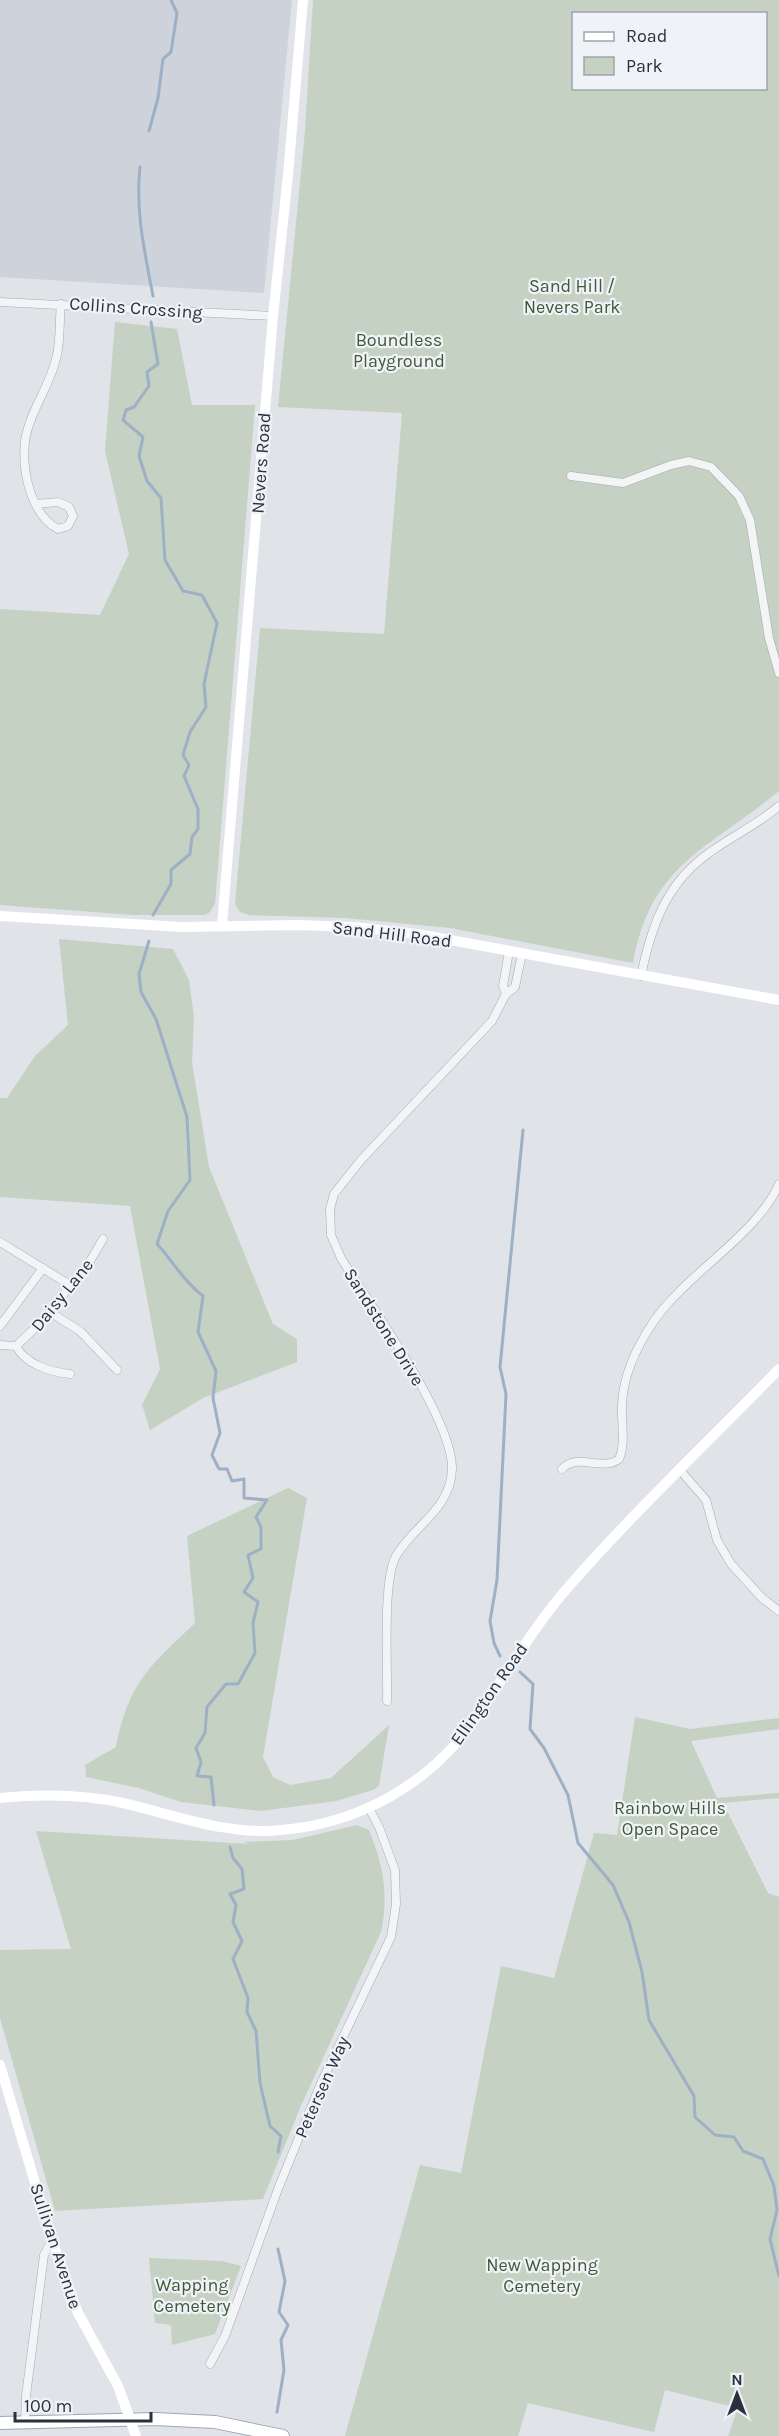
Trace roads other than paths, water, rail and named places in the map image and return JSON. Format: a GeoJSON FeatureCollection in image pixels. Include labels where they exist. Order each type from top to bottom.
{"type":"FeatureCollection","features":[{"type":"Feature","properties":{"kind":"main road"},"geometry":{"type":"LineString","coordinates":[[0,2423],[130,2420],[215,2422],[283,2436]]}},
{"type":"Feature","properties":{"kind":"street","name":"Nevers Road"},"geometry":{"type":"LineString","coordinates":[[222,925],[273,316],[303,0]]}},
{"type":"Feature","properties":{"kind":"street","name":"Collins Crossing"},"geometry":{"type":"LineString","coordinates":[[0,302],[273,316]]}},
{"type":"Feature","properties":{"kind":"street"},"geometry":{"type":"LineString","coordinates":[[36,504],[58,502],[69,507],[73,516],[68,526],[58,529],[48,524],[36,504],[30,490],[24,456],[27,429],[49,383],[57,357],[61,304]]}},
{"type":"Feature","properties":{"kind":"street"},"geometry":{"type":"LineString","coordinates":[[571,476],[623,483],[671,465],[689,461],[711,467],[739,496],[750,520],[767,626],[779,673]]}},
{"type":"Feature","properties":{"kind":"street"},"geometry":{"type":"LineString","coordinates":[[642,976],[648,944],[666,897],[706,854],[779,806]]}},
{"type":"Feature","properties":{"kind":"street","name":"Sand Hill Road"},"geometry":{"type":"LineString","coordinates":[[0,916],[129,924],[354,927],[417,934],[779,1000]]}},
{"type":"Feature","properties":{"kind":"street","name":"Sandstone Drive"},"geometry":{"type":"LineString","coordinates":[[506,994],[503,986],[509,951]]}},
{"type":"Feature","properties":{"kind":"street","name":"Sandstone Drive"},"geometry":{"type":"LineString","coordinates":[[387,1701],[389,1577],[396,1557],[432,1517],[446,1494],[452,1470],[448,1439],[434,1408],[341,1258],[331,1235],[330,1209],[333,1194],[346,1178],[492,1021],[506,994],[515,987],[522,954]]}},
{"type":"Feature","properties":{"kind":"street"},"geometry":{"type":"LineString","coordinates":[[562,1469],[575,1462],[610,1463],[619,1460],[625,1379],[654,1320],[690,1281],[754,1220],[774,1196],[779,1184]]}},
{"type":"Feature","properties":{"kind":"street","name":"Daisy Lane"},"geometry":{"type":"LineString","coordinates":[[16,1346],[51,1313],[70,1285],[86,1268],[103,1239]]}},
{"type":"Feature","properties":{"kind":"street"},"geometry":{"type":"LineString","coordinates":[[0,1242],[70,1285]]}},
{"type":"Feature","properties":{"kind":"street"},"geometry":{"type":"LineString","coordinates":[[0,1326],[43,1268]]}},
{"type":"Feature","properties":{"kind":"street"},"geometry":{"type":"LineString","coordinates":[[51,1313],[80,1331],[117,1370]]}},
{"type":"Feature","properties":{"kind":"street"},"geometry":{"type":"LineString","coordinates":[[0,1345],[16,1346],[20,1355],[36,1364],[70,1374]]}},
{"type":"Feature","properties":{"kind":"street","name":"Ellington Road"},"geometry":{"type":"LineString","coordinates":[[0,1798],[54,1795],[86,1797],[121,1803],[223,1828],[250,1831],[305,1828],[349,1817],[369,1808],[417,1780],[452,1747],[475,1719],[556,1601],[779,1369]]}},
{"type":"Feature","properties":{"kind":"street"},"geometry":{"type":"LineString","coordinates":[[680,1470],[706,1500],[717,1540],[731,1564],[762,1598],[779,1611]]}},
{"type":"Feature","properties":{"kind":"street","name":"Petersen Way"},"geometry":{"type":"LineString","coordinates":[[210,2364],[225,2336],[278,2189],[322,2081],[391,1936],[396,1904],[395,1870],[379,1827],[369,1808]]}},
{"type":"Feature","properties":{"kind":"street","name":"Sullivan Avenue"},"geometry":{"type":"LineString","coordinates":[[0,2066],[52,2240],[78,2313],[118,2386],[136,2436]]}},
{"type":"Feature","properties":{"kind":"street"},"geometry":{"type":"LineString","coordinates":[[25,2423],[44,2255],[52,2240]]}},
{"type":"Feature","properties":{"kind":"waterway"},"geometry":{"type":"LineString","coordinates":[[149,131],[158,98],[163,59],[171,52],[177,13],[171,0]]}},
{"type":"Feature","properties":{"kind":"waterway"},"geometry":{"type":"LineString","coordinates":[[140,167],[140,216],[153,296]]}},
{"type":"Feature","properties":{"kind":"waterway"},"geometry":{"type":"LineString","coordinates":[[151,322],[158,364],[147,372],[149,386],[134,407],[126,410],[123,420],[143,437],[139,456],[147,481],[161,498],[165,560],[183,591],[202,595],[217,623],[204,684],[206,707],[190,732],[183,755],[189,765],[184,776],[198,809],[198,829],[192,837],[190,854],[171,870],[171,884],[153,915]]}},
{"type":"Feature","properties":{"kind":"waterway"},"geometry":{"type":"LineString","coordinates":[[149,941],[139,974],[141,992],[156,1019],[187,1117],[190,1180],[168,1211],[157,1244],[203,1296],[198,1332],[216,1371],[213,1398],[220,1433],[212,1455],[219,1469],[227,1469],[232,1481],[244,1479],[244,1498],[267,1500],[256,1517],[261,1527],[261,1549],[248,1555],[253,1578],[244,1592],[258,1602],[253,1623],[255,1653],[238,1684],[226,1684],[207,1707],[205,1733],[196,1748],[201,1762],[197,1776],[211,1777],[214,1805]]}},
{"type":"Feature","properties":{"kind":"waterway"},"geometry":{"type":"LineString","coordinates":[[500,1656],[494,1643],[490,1621],[497,1580],[506,1394],[500,1367],[523,1130]]}},
{"type":"Feature","properties":{"kind":"waterway"},"geometry":{"type":"LineString","coordinates":[[520,1672],[533,1684],[530,1729],[544,1748],[568,1795],[578,1843],[613,1885],[629,1922],[642,1972],[649,2020],[694,2096],[695,2117],[715,2135],[734,2137],[743,2151],[763,2159],[774,2186],[777,2210],[770,2239],[779,2276]]}},
{"type":"Feature","properties":{"kind":"waterway"},"geometry":{"type":"LineString","coordinates":[[230,1847],[233,1858],[242,1869],[244,1889],[230,1894],[236,1905],[233,1922],[242,1941],[233,1959],[248,1998],[247,2012],[256,2031],[260,2083],[270,2126],[281,2136],[278,2152]]}},
{"type":"Feature","properties":{"kind":"waterway"},"geometry":{"type":"LineString","coordinates":[[277,2412],[284,2370],[281,2340],[288,2325],[279,2312],[285,2281],[278,2249]]}},
{"type":"Feature","properties":{"kind":"park label","name":"Sand Hill / Nevers Park"},"geometry":{"type":"Point","coordinates":[572,296]}},
{"type":"Feature","properties":{"kind":"park label","name":"Boundless Playground"},"geometry":{"type":"Point","coordinates":[399,350]}},
{"type":"Feature","properties":{"kind":"park label","name":"Rainbow Hills Open Space"},"geometry":{"type":"Point","coordinates":[670,1818]}},
{"type":"Feature","properties":{"kind":"park label","name":"New Wapping Cemetery"},"geometry":{"type":"Point","coordinates":[542,2275]}},
{"type":"Feature","properties":{"kind":"park label","name":"Wapping Cemetery"},"geometry":{"type":"Point","coordinates":[192,2295]}}]}
